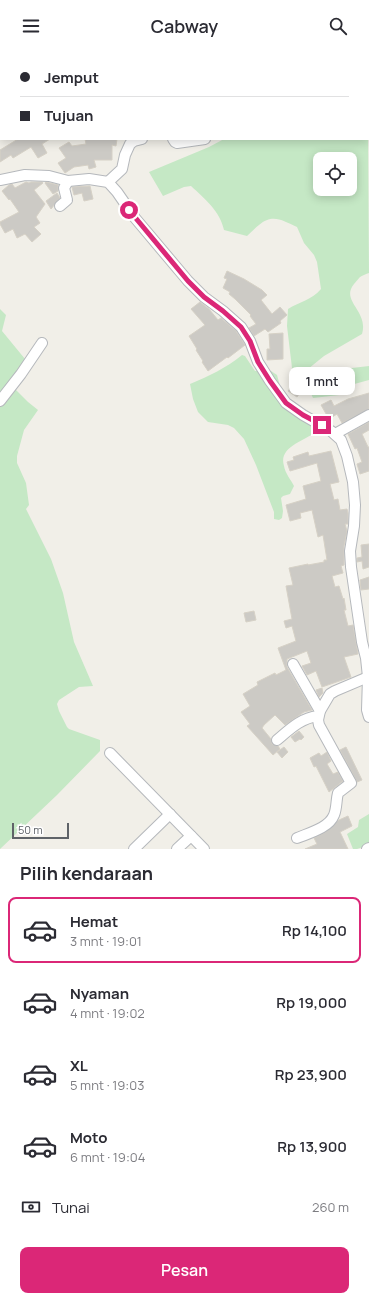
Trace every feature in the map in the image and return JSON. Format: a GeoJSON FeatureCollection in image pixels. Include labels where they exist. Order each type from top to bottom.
{"type":"FeatureCollection","features":[{"type":"Feature","properties":{"kind":"street"},"geometry":{"type":"LineString","coordinates":[[108,182],[122,169],[125,154],[130,144],[134,140]]}},
{"type":"Feature","properties":{"kind":"street"},"geometry":{"type":"LineString","coordinates":[[174,140],[177,143],[198,140]]}},
{"type":"Feature","properties":{"kind":"street"},"geometry":{"type":"LineString","coordinates":[[0,180],[25,174],[49,176],[68,181],[89,179],[108,182],[117,192],[135,218],[188,281],[204,297],[241,327],[250,341],[258,362],[286,403],[303,415],[336,434],[341,440],[348,456],[353,482],[354,519],[350,551],[351,567],[368,677],[367,710],[369,717]]}},
{"type":"Feature","properties":{"kind":"street"},"geometry":{"type":"LineString","coordinates":[[60,206],[67,200],[64,188],[68,181]]}},
{"type":"Feature","properties":{"kind":"street"},"geometry":{"type":"LineString","coordinates":[[0,401],[21,374],[42,342]]}},
{"type":"Feature","properties":{"kind":"street"},"geometry":{"type":"LineString","coordinates":[[336,434],[369,415]]}},
{"type":"Feature","properties":{"kind":"street"},"geometry":{"type":"LineString","coordinates":[[293,664],[319,714],[319,725],[351,783],[338,793],[334,816],[331,820],[320,828],[297,838]]}},
{"type":"Feature","properties":{"kind":"street"},"geometry":{"type":"LineString","coordinates":[[277,740],[299,722],[319,714],[330,694],[368,677]]}},
{"type":"Feature","properties":{"kind":"street"},"geometry":{"type":"LineString","coordinates":[[110,752],[204,849]]}},
{"type":"Feature","properties":{"kind":"street"},"geometry":{"type":"LineString","coordinates":[[134,849],[170,814]]}},
{"type":"Feature","properties":{"kind":"street"},"geometry":{"type":"LineString","coordinates":[[177,849],[191,836]]}},
{"type":"Feature","properties":{"kind":"green space"},"geometry":{"type":"Polygon","coordinates":[[[222,140],[368,140],[369,273],[360,277],[354,284],[350,296],[362,319],[362,334],[324,356],[308,369],[299,372],[292,368],[287,326],[288,309],[310,298],[321,289],[317,262],[314,255],[304,243],[297,227],[278,219],[269,219],[256,227],[247,236],[224,230],[215,211],[191,186],[184,187],[163,196],[149,172],[222,140]]]}},
{"type":"Feature","properties":{"kind":"green space"},"geometry":{"type":"Polygon","coordinates":[[[0,309],[6,315],[2,331],[25,359],[9,383],[38,410],[24,430],[17,456],[17,463],[26,483],[29,505],[26,509],[51,559],[63,593],[74,642],[93,686],[79,687],[59,700],[57,704],[67,727],[100,740],[100,751],[57,795],[0,849],[0,309]]]}},
{"type":"Feature","properties":{"kind":"green space"},"geometry":{"type":"Polygon","coordinates":[[[242,355],[245,356],[255,371],[271,371],[277,375],[280,386],[280,397],[307,421],[316,432],[293,445],[285,454],[283,459],[285,469],[294,486],[290,494],[281,498],[283,511],[282,518],[279,520],[274,519],[274,512],[256,465],[244,439],[234,428],[228,425],[208,422],[198,412],[193,399],[190,384],[230,364],[242,355]]]}},
{"type":"Feature","properties":{"kind":"green space"},"geometry":{"type":"Polygon","coordinates":[[[369,366],[369,380],[347,386],[348,394],[313,398],[308,387],[319,386],[335,373],[352,368],[369,366]]]}},
{"type":"Feature","properties":{"kind":"green space"},"geometry":{"type":"Polygon","coordinates":[[[369,814],[369,845],[353,849],[347,834],[358,827],[359,820],[369,814]]]}},
{"type":"Feature","properties":{"kind":"building"},"geometry":{"type":"Polygon","coordinates":[[[16,140],[48,140],[42,144],[47,153],[38,158],[31,147],[13,158],[11,155],[0,162],[0,150],[16,140]]]}},
{"type":"Feature","properties":{"kind":"building"},"geometry":{"type":"Polygon","coordinates":[[[85,140],[117,140],[116,146],[112,145],[112,160],[94,160],[96,167],[89,169],[88,165],[74,167],[65,173],[58,163],[66,158],[59,148],[69,142],[72,146],[86,144],[85,140]]]}},
{"type":"Feature","properties":{"kind":"building"},"geometry":{"type":"Polygon","coordinates":[[[26,182],[43,183],[34,190],[45,204],[36,217],[40,223],[34,227],[41,234],[32,242],[25,234],[17,238],[13,229],[5,233],[0,224],[0,222],[19,212],[2,191],[9,185],[12,184],[15,188],[26,182]]]}},
{"type":"Feature","properties":{"kind":"building"},"geometry":{"type":"Polygon","coordinates":[[[45,183],[58,185],[58,191],[53,194],[45,183]]]}},
{"type":"Feature","properties":{"kind":"building"},"geometry":{"type":"Polygon","coordinates":[[[90,186],[93,199],[84,201],[82,193],[74,195],[72,187],[90,186]]]}},
{"type":"Feature","properties":{"kind":"building"},"geometry":{"type":"Polygon","coordinates":[[[57,193],[60,198],[51,209],[46,201],[57,193]]]}},
{"type":"Feature","properties":{"kind":"building"},"geometry":{"type":"Polygon","coordinates":[[[227,271],[262,290],[267,295],[261,300],[272,314],[280,307],[287,315],[280,321],[281,323],[268,332],[265,329],[254,336],[249,328],[256,324],[250,316],[251,315],[229,294],[230,292],[223,288],[227,279],[224,278],[227,271]]]}},
{"type":"Feature","properties":{"kind":"building"},"geometry":{"type":"Polygon","coordinates":[[[200,302],[209,309],[218,320],[221,318],[236,331],[245,345],[208,371],[189,336],[205,325],[191,309],[200,302]]]}},
{"type":"Feature","properties":{"kind":"building"},"geometry":{"type":"Polygon","coordinates":[[[283,333],[283,359],[267,360],[267,349],[270,349],[269,334],[283,333]]]}},
{"type":"Feature","properties":{"kind":"building"},"geometry":{"type":"Polygon","coordinates":[[[295,382],[303,388],[297,397],[288,391],[295,382]]]}},
{"type":"Feature","properties":{"kind":"building"},"geometry":{"type":"Polygon","coordinates":[[[369,393],[369,409],[342,423],[337,414],[329,419],[321,405],[331,400],[334,406],[348,399],[369,393]]]}},
{"type":"Feature","properties":{"kind":"building"},"geometry":{"type":"Polygon","coordinates":[[[369,422],[369,430],[362,434],[369,447],[369,471],[360,474],[357,464],[362,462],[357,448],[355,449],[348,434],[369,422]]]}},
{"type":"Feature","properties":{"kind":"building"},"geometry":{"type":"Polygon","coordinates":[[[331,451],[339,482],[330,484],[334,500],[338,499],[340,510],[347,509],[348,513],[348,524],[345,524],[347,531],[344,546],[344,565],[341,566],[343,573],[332,576],[335,587],[339,586],[343,599],[344,598],[346,610],[344,610],[348,626],[353,625],[358,654],[344,657],[351,677],[322,687],[316,671],[307,675],[302,666],[311,663],[307,651],[287,659],[287,667],[312,710],[304,712],[285,725],[275,715],[264,725],[262,728],[271,739],[272,744],[278,746],[280,749],[273,755],[247,726],[250,724],[241,712],[250,706],[243,694],[258,685],[257,682],[275,673],[276,675],[286,670],[278,648],[296,641],[292,626],[286,628],[284,621],[292,619],[286,586],[293,585],[289,568],[324,562],[324,560],[327,560],[323,535],[318,537],[312,510],[300,513],[301,518],[290,521],[286,505],[306,499],[303,486],[321,481],[317,463],[290,471],[287,462],[294,460],[293,457],[308,452],[309,456],[331,451]]]}},
{"type":"Feature","properties":{"kind":"building"},"geometry":{"type":"Polygon","coordinates":[[[369,544],[369,567],[363,569],[362,561],[357,562],[357,558],[362,557],[361,545],[369,544]]]}},
{"type":"Feature","properties":{"kind":"building"},"geometry":{"type":"Polygon","coordinates":[[[369,577],[369,589],[361,590],[360,580],[369,577]]]}},
{"type":"Feature","properties":{"kind":"building"},"geometry":{"type":"Polygon","coordinates":[[[254,611],[256,620],[246,622],[244,613],[254,611]]]}},
{"type":"Feature","properties":{"kind":"building"},"geometry":{"type":"Polygon","coordinates":[[[322,688],[323,693],[319,697],[316,690],[322,688]]]}},
{"type":"Feature","properties":{"kind":"building"},"geometry":{"type":"Polygon","coordinates":[[[299,731],[304,737],[295,742],[291,737],[299,731]]]}},
{"type":"Feature","properties":{"kind":"building"},"geometry":{"type":"Polygon","coordinates":[[[284,747],[288,752],[282,758],[277,752],[284,747]]]}},
{"type":"Feature","properties":{"kind":"building"},"geometry":{"type":"Polygon","coordinates":[[[346,747],[362,780],[357,782],[340,750],[346,747]]]}},
{"type":"Feature","properties":{"kind":"building"},"geometry":{"type":"Polygon","coordinates":[[[327,752],[331,761],[327,764],[333,774],[338,772],[343,781],[329,792],[316,766],[314,767],[310,758],[319,753],[321,756],[327,752]]]}},
{"type":"Feature","properties":{"kind":"building"},"geometry":{"type":"Polygon","coordinates":[[[348,816],[352,826],[340,832],[348,849],[305,849],[317,844],[314,838],[326,832],[339,820],[348,816]]]}},
{"type":"Feature","properties":{"kind":"route"},"geometry":{"type":"LineString","coordinates":[[129,210],[188,281],[204,297],[241,327],[250,341],[258,362],[286,403],[303,415],[322,425]]}}]}
